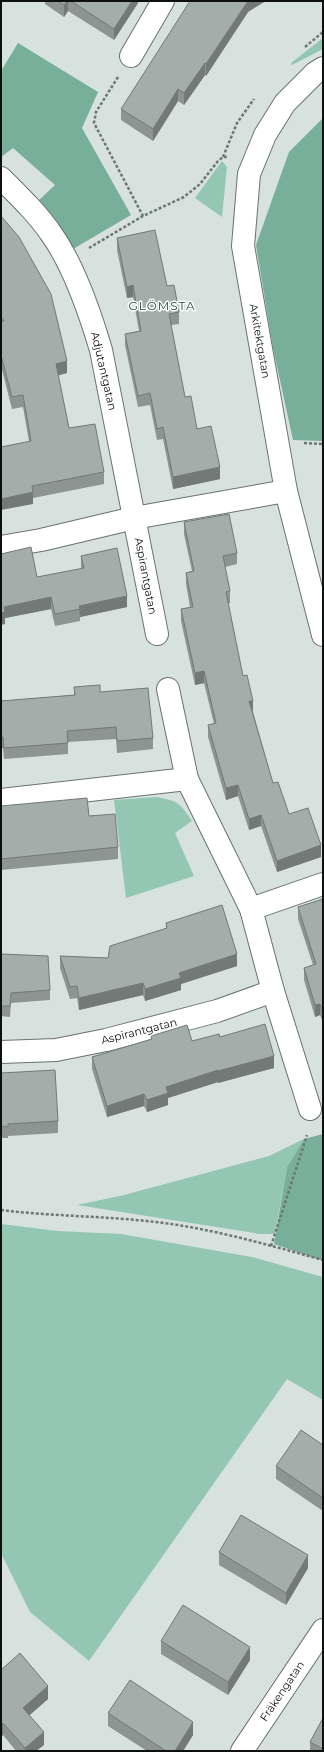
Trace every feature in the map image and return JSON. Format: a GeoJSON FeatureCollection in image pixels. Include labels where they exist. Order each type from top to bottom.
{"type":"FeatureCollection","features":[{"type":"Feature","properties":{"kind":"street"},"geometry":{"type":"LineString","coordinates":[[131,56],[164,1]]}},
{"type":"Feature","properties":{"kind":"street","name":"Arkitektgatan"},"geometry":{"type":"LineString","coordinates":[[323,68],[285,103],[265,135],[249,174],[243,246],[286,491],[323,635]]}},
{"type":"Feature","properties":{"kind":"street","name":"Adjutantgatan"},"geometry":{"type":"LineString","coordinates":[[1,178],[23,200],[52,235],[88,307],[102,350],[134,518]]}},
{"type":"Feature","properties":{"kind":"street"},"geometry":{"type":"LineString","coordinates":[[1,546],[41,540],[134,518],[286,491]]}},
{"type":"Feature","properties":{"kind":"street","name":"Aspirantgatan"},"geometry":{"type":"LineString","coordinates":[[134,518],[157,634]]}},
{"type":"Feature","properties":{"kind":"street"},"geometry":{"type":"LineString","coordinates":[[168,689],[186,779],[252,909],[273,991],[310,1108]]}},
{"type":"Feature","properties":{"kind":"street"},"geometry":{"type":"LineString","coordinates":[[1,800],[186,779]]}},
{"type":"Feature","properties":{"kind":"street"},"geometry":{"type":"LineString","coordinates":[[252,909],[323,884]]}},
{"type":"Feature","properties":{"kind":"street","name":"Aspirantgatan"},"geometry":{"type":"LineString","coordinates":[[1,1052],[56,1050],[106,1040],[217,1011],[273,991]]}},
{"type":"Feature","properties":{"kind":"street","name":"Fräkengatan"},"geometry":{"type":"LineString","coordinates":[[242,1751],[323,1630]]}},
{"type":"Feature","properties":{"kind":"path"},"geometry":{"type":"LineString","coordinates":[[131,56],[96,112],[94,123],[143,216]]}},
{"type":"Feature","properties":{"kind":"path"},"geometry":{"type":"LineString","coordinates":[[66,261],[143,216],[184,197],[200,184],[218,161],[223,157],[228,157],[252,167]]}},
{"type":"Feature","properties":{"kind":"path"},"geometry":{"type":"LineString","coordinates":[[271,1246],[307,1134]]}},
{"type":"Feature","properties":{"kind":"path"},"geometry":{"type":"LineString","coordinates":[[1,1210],[147,1221],[196,1228],[323,1260]]}},
{"type":"Feature","properties":{"kind":"green space"},"geometry":{"type":"Polygon","coordinates":[[[323,38],[323,49],[292,65],[291,63],[323,38]]]}},
{"type":"Feature","properties":{"kind":"green space"},"geometry":{"type":"Polygon","coordinates":[[[18,43],[98,92],[82,128],[131,215],[73,249],[38,201],[55,185],[13,148],[1,157],[1,71],[18,43]]]}},
{"type":"Feature","properties":{"kind":"green space"},"geometry":{"type":"Polygon","coordinates":[[[323,118],[323,441],[293,440],[273,348],[256,245],[289,152],[323,118]]]}},
{"type":"Feature","properties":{"kind":"green space"},"geometry":{"type":"Polygon","coordinates":[[[222,161],[227,167],[222,217],[195,198],[222,161]]]}},
{"type":"Feature","properties":{"kind":"green space"},"geometry":{"type":"Polygon","coordinates":[[[157,797],[170,800],[178,804],[192,821],[175,833],[194,876],[126,898],[114,800],[157,797]]]}},
{"type":"Feature","properties":{"kind":"green space"},"geometry":{"type":"Polygon","coordinates":[[[323,1134],[323,1261],[274,1244],[287,1167],[304,1139],[323,1134]]]}},
{"type":"Feature","properties":{"kind":"green space"},"geometry":{"type":"Polygon","coordinates":[[[304,1139],[287,1167],[275,1234],[260,1234],[77,1205],[124,1195],[269,1156],[304,1139]]]}},
{"type":"Feature","properties":{"kind":"green space"},"geometry":{"type":"Polygon","coordinates":[[[1,1224],[58,1231],[121,1234],[252,1257],[323,1277],[323,1400],[287,1379],[89,1661],[30,1612],[1,1553],[1,1224]]]}},
{"type":"Feature","properties":{"kind":"building"},"geometry":{"type":"Polygon","coordinates":[[[58,1],[67,1],[64,5],[58,1]]]}},
{"type":"Feature","properties":{"kind":"building"},"geometry":{"type":"Polygon","coordinates":[[[71,1],[132,1],[114,29],[71,1]]]}},
{"type":"Feature","properties":{"kind":"building"},"geometry":{"type":"Polygon","coordinates":[[[190,1],[248,1],[206,64],[205,63],[184,93],[178,89],[153,129],[121,109],[190,1]]]}},
{"type":"Feature","properties":{"kind":"building"},"geometry":{"type":"Polygon","coordinates":[[[1,216],[19,237],[51,294],[67,361],[56,364],[69,428],[95,424],[104,472],[32,486],[33,492],[1,499],[1,447],[31,441],[23,395],[12,397],[1,355],[1,322],[4,321],[1,317],[1,216]]]}},
{"type":"Feature","properties":{"kind":"building"},"geometry":{"type":"Polygon","coordinates":[[[155,230],[167,286],[174,285],[179,312],[169,314],[185,397],[191,396],[197,429],[211,426],[220,467],[173,477],[163,427],[157,429],[150,393],[138,396],[125,334],[141,331],[133,285],[127,287],[117,238],[155,230]]]}},
{"type":"Feature","properties":{"kind":"building"},"geometry":{"type":"Polygon","coordinates":[[[229,514],[237,553],[223,556],[230,591],[226,592],[243,676],[247,675],[253,701],[249,701],[273,783],[278,782],[289,814],[308,808],[321,845],[277,861],[261,815],[249,819],[238,785],[226,788],[208,725],[216,723],[204,671],[195,673],[181,609],[193,607],[186,573],[194,571],[184,522],[229,514]]]}},
{"type":"Feature","properties":{"kind":"building"},"geometry":{"type":"Polygon","coordinates":[[[31,547],[37,577],[84,568],[81,556],[117,548],[127,596],[79,606],[80,609],[55,614],[51,597],[4,607],[5,612],[1,613],[1,554],[31,547]]]}},
{"type":"Feature","properties":{"kind":"building"},"geometry":{"type":"Polygon","coordinates":[[[100,685],[100,692],[148,688],[153,738],[117,741],[116,727],[67,731],[68,743],[4,748],[3,737],[1,737],[1,701],[75,695],[74,687],[100,685]]]}},
{"type":"Feature","properties":{"kind":"building"},"geometry":{"type":"Polygon","coordinates":[[[87,798],[89,816],[115,814],[118,847],[1,859],[1,806],[87,798]]]}},
{"type":"Feature","properties":{"kind":"building"},"geometry":{"type":"Polygon","coordinates":[[[323,899],[323,1011],[320,1004],[315,1005],[304,968],[316,964],[298,907],[323,899]]]}},
{"type":"Feature","properties":{"kind":"building"},"geometry":{"type":"Polygon","coordinates":[[[222,905],[237,954],[179,973],[181,978],[145,989],[143,983],[79,998],[77,986],[70,987],[60,956],[108,958],[110,946],[167,928],[166,923],[222,905]]]}},
{"type":"Feature","properties":{"kind":"building"},"geometry":{"type":"Polygon","coordinates":[[[1,954],[48,956],[50,990],[11,993],[10,1006],[1,1006],[1,954]]]}},
{"type":"Feature","properties":{"kind":"building"},"geometry":{"type":"Polygon","coordinates":[[[265,1024],[274,1056],[218,1070],[166,1087],[168,1093],[147,1100],[144,1094],[107,1106],[92,1057],[152,1039],[151,1036],[187,1025],[192,1041],[219,1034],[220,1037],[265,1024]]]}},
{"type":"Feature","properties":{"kind":"building"},"geometry":{"type":"Polygon","coordinates":[[[55,1070],[58,1121],[8,1124],[8,1127],[1,1126],[1,1073],[55,1070]]]}},
{"type":"Feature","properties":{"kind":"building"},"geometry":{"type":"Polygon","coordinates":[[[301,1430],[323,1445],[323,1498],[276,1466],[301,1430]]]}},
{"type":"Feature","properties":{"kind":"building"},"geometry":{"type":"Polygon","coordinates":[[[241,1515],[308,1555],[286,1593],[219,1552],[241,1515]]]}},
{"type":"Feature","properties":{"kind":"building"},"geometry":{"type":"Polygon","coordinates":[[[183,1605],[250,1647],[228,1682],[161,1641],[183,1605]]]}},
{"type":"Feature","properties":{"kind":"building"},"geometry":{"type":"Polygon","coordinates":[[[20,1653],[48,1686],[23,1708],[44,1732],[25,1748],[3,1723],[1,1725],[1,1670],[20,1653]]]}},
{"type":"Feature","properties":{"kind":"building"},"geometry":{"type":"Polygon","coordinates":[[[130,1680],[193,1722],[175,1751],[166,1751],[108,1713],[130,1680]]]}},
{"type":"Feature","properties":{"kind":"building"},"geometry":{"type":"Polygon","coordinates":[[[323,1718],[323,1749],[310,1742],[323,1718]]]}},
{"type":"Feature","properties":{"kind":"district","name":"GLÖMSTA"},"geometry":{"type":"Point","coordinates":[162,306]}}]}
